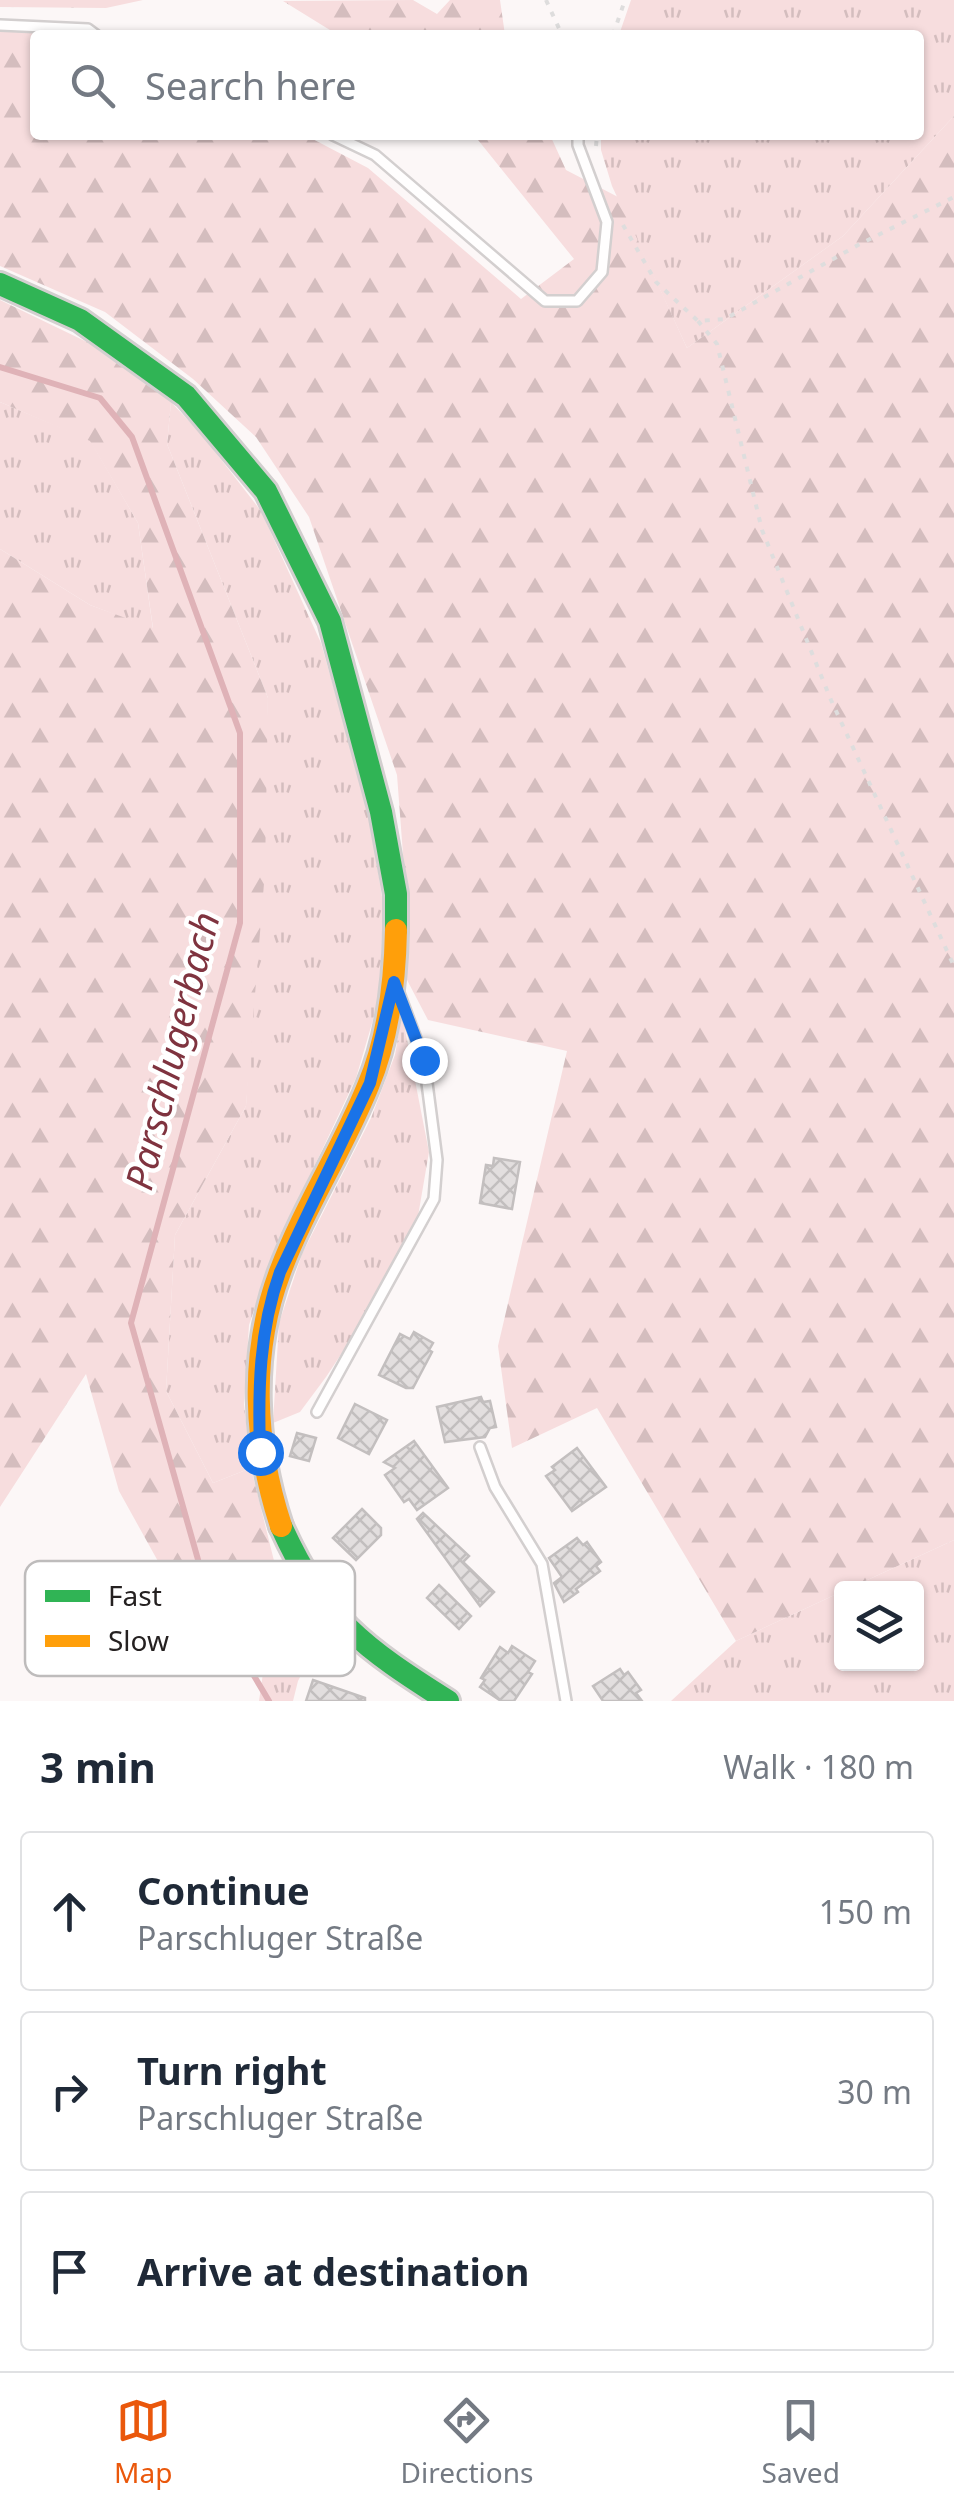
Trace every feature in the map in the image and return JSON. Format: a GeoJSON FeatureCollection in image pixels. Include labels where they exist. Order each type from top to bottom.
{"type":"FeatureCollection","features":[{"type":"Feature","properties":{"kind":"main road"},"geometry":{"type":"LineString","coordinates":[[0,284],[80,320],[186,396],[266,492],[330,621],[382,812],[396,894],[394,982],[370,1083],[280,1272],[262,1340],[260,1452],[270,1498],[297,1561]]}},
{"type":"Feature","properties":{"kind":"main road"},"geometry":{"type":"LineString","coordinates":[[355,1633],[389,1664],[448,1701]]}},
{"type":"Feature","properties":{"kind":"lane"},"geometry":{"type":"LineString","coordinates":[[0,25],[88,30]]}},
{"type":"Feature","properties":{"kind":"lane"},"geometry":{"type":"LineString","coordinates":[[344,140],[375,154],[545,301],[578,301],[602,272],[607,222],[578,140]]}},
{"type":"Feature","properties":{"kind":"lane"},"geometry":{"type":"LineString","coordinates":[[317,1412],[434,1199],[437,1160],[424,1060],[394,982]]}},
{"type":"Feature","properties":{"kind":"lane"},"geometry":{"type":"LineString","coordinates":[[480,1447],[495,1487],[542,1564],[566,1701]]}},
{"type":"Feature","properties":{"kind":"path"},"geometry":{"type":"LineString","coordinates":[[546,0],[560,30]]}},
{"type":"Feature","properties":{"kind":"path"},"geometry":{"type":"LineString","coordinates":[[615,30],[625,0]]}},
{"type":"Feature","properties":{"kind":"path"},"geometry":{"type":"LineString","coordinates":[[596,148],[597,140]]}},
{"type":"Feature","properties":{"kind":"path"},"geometry":{"type":"LineString","coordinates":[[698,321],[725,319],[860,244],[954,198]]}},
{"type":"Feature","properties":{"kind":"path"},"geometry":{"type":"LineString","coordinates":[[618,218],[656,282],[717,344],[768,547],[831,700],[954,966]]}},
{"type":"Feature","properties":{"kind":"green space"},"geometry":{"type":"Polygon","coordinates":[[[0,0],[143,0],[106,8],[0,7],[0,0]]]}},
{"type":"Feature","properties":{"kind":"green space"},"geometry":{"type":"Polygon","coordinates":[[[413,0],[437,14],[450,0],[500,0],[504,30],[330,30],[283,1],[413,0]]]}},
{"type":"Feature","properties":{"kind":"green space"},"geometry":{"type":"Polygon","coordinates":[[[631,0],[954,0],[954,116],[843,236],[687,348],[612,186],[601,140],[924,140],[924,30],[621,30],[631,0]]]}},
{"type":"Feature","properties":{"kind":"green space"},"geometry":{"type":"Polygon","coordinates":[[[0,20],[43,30],[30,30],[30,140],[315,140],[368,168],[521,299],[574,259],[478,140],[552,140],[566,170],[618,197],[687,348],[843,236],[954,116],[954,1540],[865,1581],[834,1581],[834,1595],[736,1641],[597,1408],[512,1448],[498,1346],[567,1051],[428,1020],[406,978],[408,920],[397,775],[309,517],[256,437],[193,379],[105,312],[0,266],[0,20]]]}},
{"type":"Feature","properties":{"kind":"green space"},"geometry":{"type":"Polygon","coordinates":[[[0,300],[87,342],[171,402],[167,444],[268,698],[265,871],[246,1106],[175,1235],[166,1391],[213,1483],[251,1468],[274,1561],[158,1561],[119,1491],[86,1374],[0,1507],[0,549],[90,605],[153,628],[138,523],[90,441],[0,402],[0,300]]]}},
{"type":"Feature","properties":{"kind":"green space"},"geometry":{"type":"Polygon","coordinates":[[[0,402],[90,440],[138,523],[153,629],[90,605],[0,549],[0,402]]]}},
{"type":"Feature","properties":{"kind":"green space"},"geometry":{"type":"Polygon","coordinates":[[[171,402],[261,511],[321,643],[368,809],[383,903],[380,996],[356,1078],[273,1254],[249,1325],[244,1404],[251,1468],[213,1483],[166,1391],[175,1235],[246,1106],[268,698],[167,444],[171,402]]]}},
{"type":"Feature","properties":{"kind":"green space"},"geometry":{"type":"Polygon","coordinates":[[[402,1014],[429,1152],[417,1222],[381,1294],[326,1377],[300,1412],[273,1423],[279,1323],[302,1254],[371,1118],[395,1055],[402,1014]]]}},
{"type":"Feature","properties":{"kind":"green space"},"geometry":{"type":"Polygon","coordinates":[[[954,1540],[954,1701],[671,1701],[736,1641],[834,1595],[834,1671],[924,1671],[924,1581],[865,1581],[954,1540]]]}},
{"type":"Feature","properties":{"kind":"green space"},"geometry":{"type":"Polygon","coordinates":[[[263,1676],[301,1676],[293,1701],[259,1701],[263,1676]]]}},
{"type":"Feature","properties":{"kind":"building"},"geometry":{"type":"Polygon","coordinates":[[[494,1158],[520,1162],[512,1209],[480,1203],[486,1165],[493,1166],[494,1158]]]}},
{"type":"Feature","properties":{"kind":"building"},"geometry":{"type":"Polygon","coordinates":[[[414,1332],[433,1343],[429,1350],[432,1352],[413,1388],[406,1388],[379,1375],[400,1334],[410,1339],[414,1332]]]}},
{"type":"Feature","properties":{"kind":"building"},"geometry":{"type":"Polygon","coordinates":[[[481,1397],[483,1402],[490,1401],[496,1427],[490,1428],[485,1437],[445,1442],[437,1407],[481,1397]]]}},
{"type":"Feature","properties":{"kind":"building"},"geometry":{"type":"Polygon","coordinates":[[[355,1404],[387,1420],[369,1454],[338,1438],[355,1404]]]}},
{"type":"Feature","properties":{"kind":"building"},"geometry":{"type":"Polygon","coordinates":[[[297,1433],[316,1438],[309,1461],[290,1456],[297,1433]]]}},
{"type":"Feature","properties":{"kind":"building"},"geometry":{"type":"Polygon","coordinates":[[[414,1441],[448,1488],[417,1510],[409,1499],[404,1502],[385,1475],[395,1468],[384,1462],[414,1441]]]}},
{"type":"Feature","properties":{"kind":"building"},"geometry":{"type":"Polygon","coordinates":[[[577,1448],[606,1487],[572,1511],[546,1476],[577,1448]]]}},
{"type":"Feature","properties":{"kind":"building"},"geometry":{"type":"Polygon","coordinates":[[[362,1509],[381,1528],[381,1535],[356,1560],[333,1538],[362,1509]]]}},
{"type":"Feature","properties":{"kind":"building"},"geometry":{"type":"Polygon","coordinates":[[[423,1513],[469,1556],[463,1562],[494,1592],[480,1606],[417,1519],[423,1513]]]}},
{"type":"Feature","properties":{"kind":"building"},"geometry":{"type":"Polygon","coordinates":[[[577,1538],[583,1545],[587,1542],[601,1562],[596,1566],[600,1571],[564,1602],[554,1583],[562,1577],[549,1558],[577,1538]]]}},
{"type":"Feature","properties":{"kind":"building"},"geometry":{"type":"Polygon","coordinates":[[[439,1585],[471,1616],[459,1629],[427,1598],[439,1585]]]}},
{"type":"Feature","properties":{"kind":"building"},"geometry":{"type":"Polygon","coordinates":[[[512,1646],[535,1661],[528,1672],[532,1674],[514,1701],[501,1701],[480,1687],[485,1680],[481,1678],[500,1647],[508,1653],[512,1646]]]}},
{"type":"Feature","properties":{"kind":"building"},"geometry":{"type":"Polygon","coordinates":[[[620,1669],[624,1675],[628,1672],[641,1690],[636,1693],[642,1701],[603,1701],[593,1686],[620,1669]]]}},
{"type":"Feature","properties":{"kind":"building"},"geometry":{"type":"Polygon","coordinates":[[[313,1680],[365,1698],[365,1701],[306,1701],[313,1680]]]}},
{"type":"Feature","properties":{"kind":"waterway","name":"Parschlugerbach"},"geometry":{"type":"LineString","coordinates":[[0,367],[100,398],[132,437],[240,733],[240,923],[131,1323],[198,1561]]}},
{"type":"Feature","properties":{"kind":"waterway","name":"Parschlugerbach"},"geometry":{"type":"LineString","coordinates":[[254,1676],[269,1701]]}},
{"type":"Feature","properties":{"kind":"traffic: fast"},"geometry":{"type":"LineString","coordinates":[[0,284],[80,320],[186,396],[266,491],[330,621],[381,812],[396,894],[396,930]]}},
{"type":"Feature","properties":{"kind":"traffic: fast"},"geometry":{"type":"LineString","coordinates":[[281,1526],[299,1561]]}},
{"type":"Feature","properties":{"kind":"traffic: fast"},"geometry":{"type":"LineString","coordinates":[[355,1634],[448,1701]]}},
{"type":"Feature","properties":{"kind":"traffic: slow"},"geometry":{"type":"LineString","coordinates":[[281,1526],[261,1431],[263,1335],[290,1248],[375,1068],[389,1009],[396,930]]}},
{"type":"Feature","properties":{"kind":"route"},"geometry":{"type":"LineString","coordinates":[[260,1452],[262,1340],[269,1303],[370,1083],[394,982],[424,1060]]}}]}
